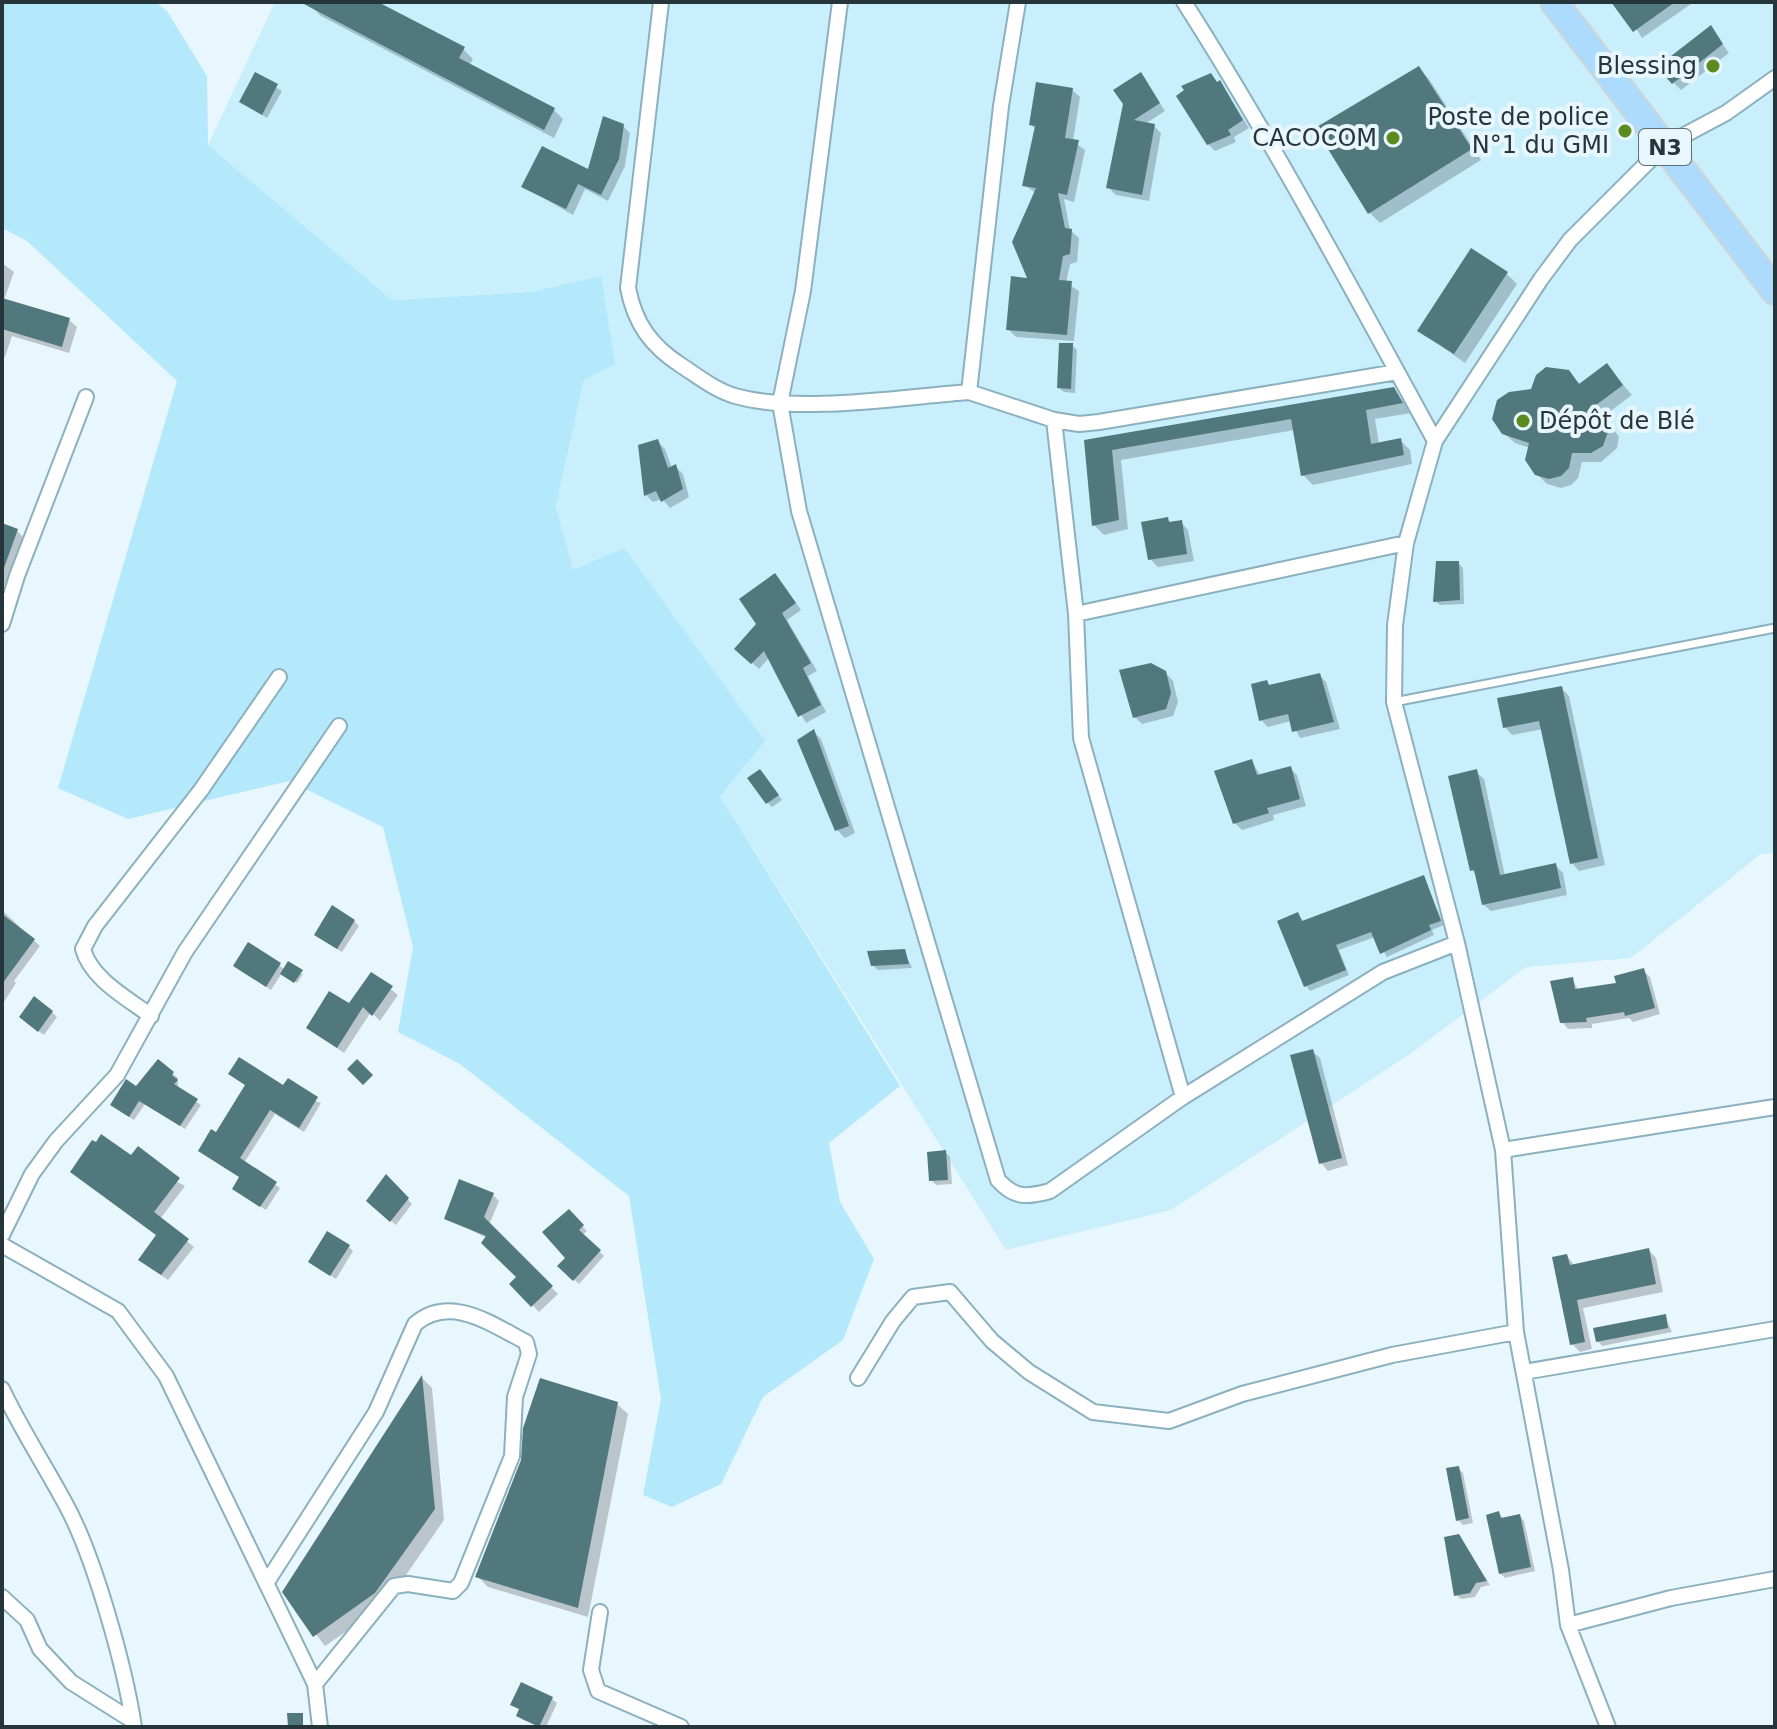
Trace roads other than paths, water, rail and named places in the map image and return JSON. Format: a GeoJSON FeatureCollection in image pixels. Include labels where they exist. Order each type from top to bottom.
{"type":"FeatureCollection","features":[{"type":"Feature","properties":{"kind":"highway","name":"N3"},"geometry":{"type":"LineString","coordinates":[[1554,2],[1775,291]]}},
{"type":"Feature","properties":{"kind":"street"},"geometry":{"type":"LineString","coordinates":[[661,2],[628,288],[633,315],[663,354],[713,387],[736,396],[780,403],[969,392],[1054,420],[1079,424],[1397,372]]}},
{"type":"Feature","properties":{"kind":"street"},"geometry":{"type":"LineString","coordinates":[[840,2],[803,291],[780,403],[803,523],[998,1180],[1010,1193],[1029,1197],[1050,1191],[1183,1097],[1383,972],[1457,943]]}},
{"type":"Feature","properties":{"kind":"street"},"geometry":{"type":"LineString","coordinates":[[969,392],[1001,106],[1018,2]]}},
{"type":"Feature","properties":{"kind":"street"},"geometry":{"type":"LineString","coordinates":[[1184,2],[1264,129],[1435,441]]}},
{"type":"Feature","properties":{"kind":"street"},"geometry":{"type":"LineString","coordinates":[[1608,1727],[1568,1625],[1516,1332],[1503,1150],[1457,943],[1394,702],[1395,625],[1406,543],[1435,441],[1541,279],[1570,240],[1664,146],[1726,113],[1775,78]]}},
{"type":"Feature","properties":{"kind":"street"},"geometry":{"type":"LineString","coordinates":[[2,624],[17,576],[86,397]]}},
{"type":"Feature","properties":{"kind":"street"},"geometry":{"type":"LineString","coordinates":[[1054,420],[1076,614],[1081,738],[1183,1097]]}},
{"type":"Feature","properties":{"kind":"street"},"geometry":{"type":"LineString","coordinates":[[1076,614],[1406,543]]}},
{"type":"Feature","properties":{"kind":"street"},"geometry":{"type":"LineString","coordinates":[[151,1016],[107,983],[86,961],[83,949],[95,926],[201,790],[279,677]]}},
{"type":"Feature","properties":{"kind":"street"},"geometry":{"type":"LineString","coordinates":[[2,1235],[32,1174],[56,1141],[117,1075],[185,952],[339,726]]}},
{"type":"Feature","properties":{"kind":"street"},"geometry":{"type":"LineString","coordinates":[[1503,1150],[1775,1107]]}},
{"type":"Feature","properties":{"kind":"street"},"geometry":{"type":"LineString","coordinates":[[2,1245],[118,1311],[166,1376],[230,1515],[267,1582],[315,1684],[320,1727]]}},
{"type":"Feature","properties":{"kind":"street"},"geometry":{"type":"LineString","coordinates":[[858,1378],[893,1321],[913,1297],[950,1292],[992,1341],[1029,1372],[1093,1412],[1169,1421],[1242,1394],[1392,1355],[1516,1332]]}},
{"type":"Feature","properties":{"kind":"street"},"geometry":{"type":"LineString","coordinates":[[267,1582],[376,1412],[415,1324],[425,1316],[446,1309],[471,1314],[526,1342],[529,1354],[515,1397],[512,1456],[461,1583],[453,1591],[408,1584],[394,1586],[315,1684]]}},
{"type":"Feature","properties":{"kind":"street"},"geometry":{"type":"LineString","coordinates":[[1524,1372],[1775,1329]]}},
{"type":"Feature","properties":{"kind":"street"},"geometry":{"type":"LineString","coordinates":[[2,1389],[20,1428],[66,1505],[87,1556],[134,1724]]}},
{"type":"Feature","properties":{"kind":"street"},"geometry":{"type":"LineString","coordinates":[[1568,1625],[1656,1601],[1775,1579]]}},
{"type":"Feature","properties":{"kind":"street"},"geometry":{"type":"LineString","coordinates":[[2,1597],[27,1620],[40,1649],[71,1682],[134,1724]]}},
{"type":"Feature","properties":{"kind":"street"},"geometry":{"type":"LineString","coordinates":[[600,1612],[591,1670],[598,1691],[681,1727]]}},
{"type":"Feature","properties":{"kind":"lane"},"geometry":{"type":"LineString","coordinates":[[1394,702],[1775,628]]}},
{"type":"Feature","properties":{"kind":"place","name":"Blessing"},"geometry":{"type":"Point","coordinates":[1713,66]}},
{"type":"Feature","properties":{"kind":"place","name":"Poste de police N°1 du GMI"},"geometry":{"type":"Point","coordinates":[1625,131]}},
{"type":"Feature","properties":{"kind":"place","name":"CACOCOM"},"geometry":{"type":"Point","coordinates":[1393,138]}},
{"type":"Feature","properties":{"kind":"place","name":"Dépôt de Blé"},"geometry":{"type":"Point","coordinates":[1523,421]}}]}
